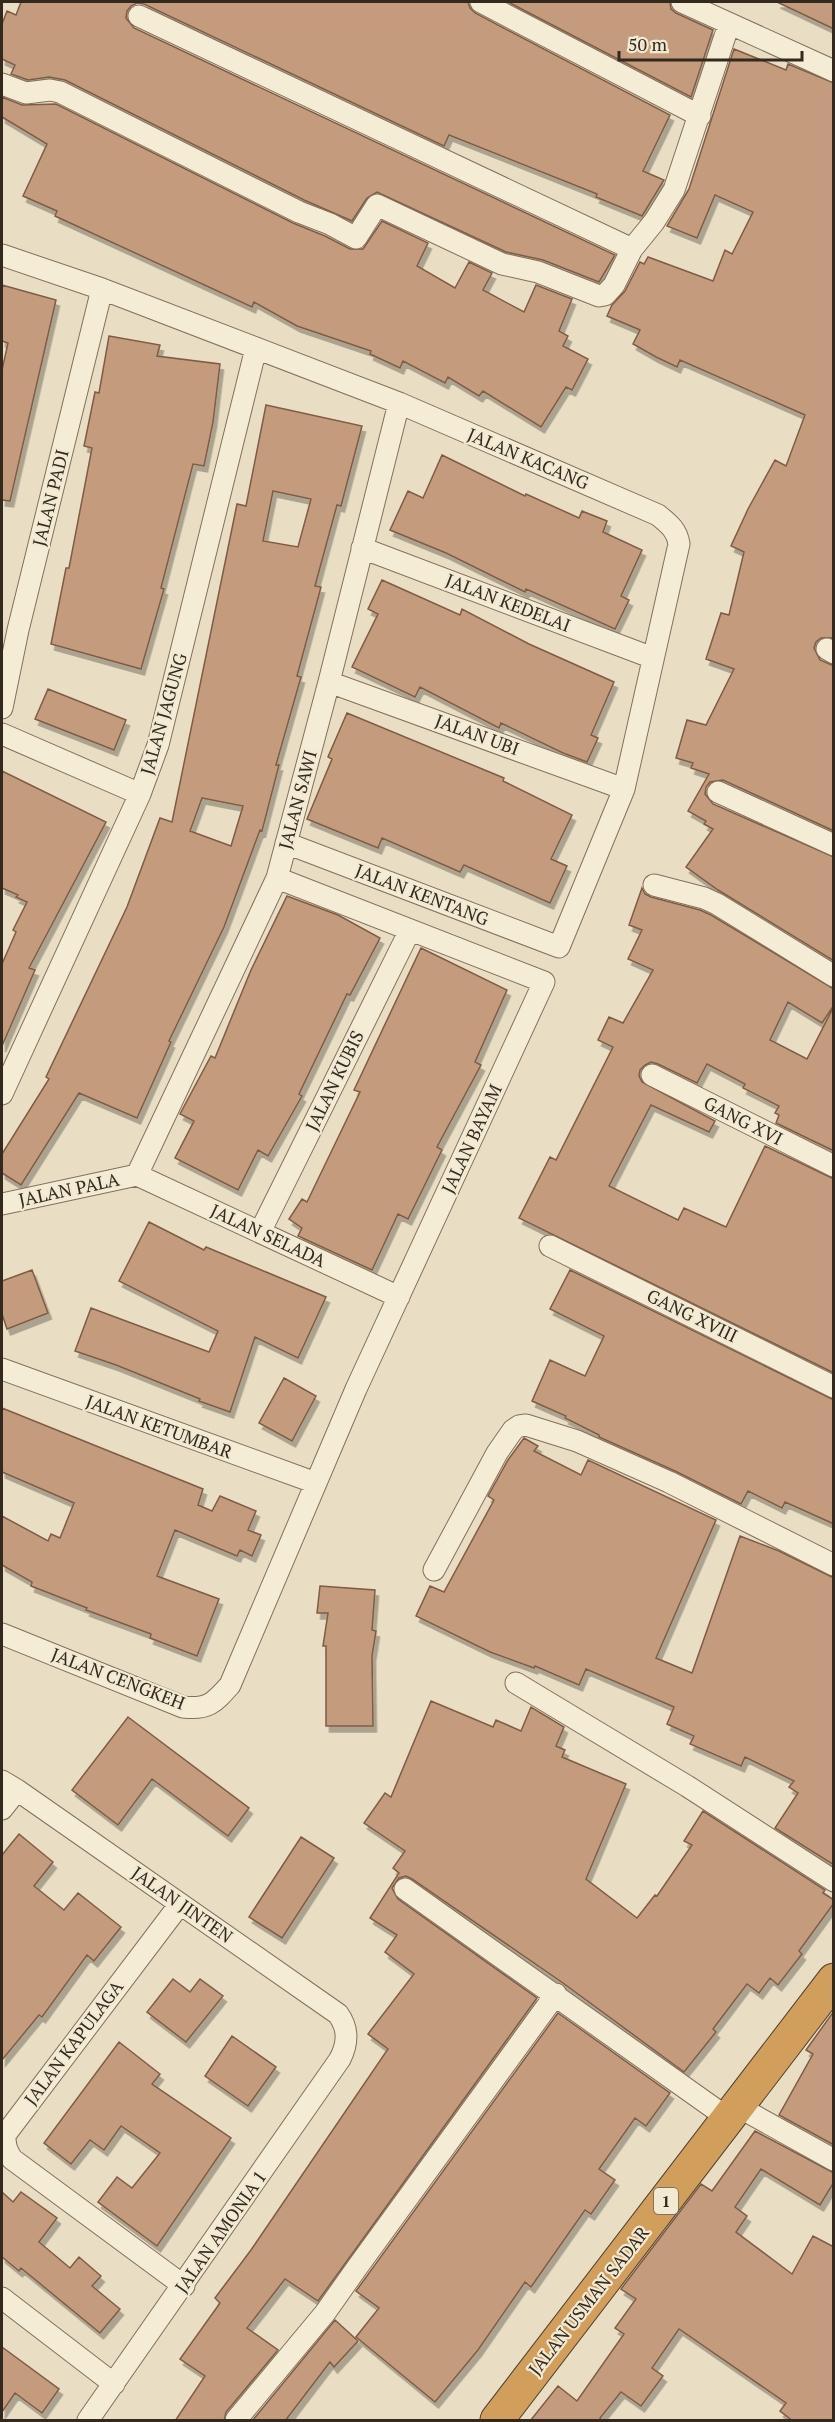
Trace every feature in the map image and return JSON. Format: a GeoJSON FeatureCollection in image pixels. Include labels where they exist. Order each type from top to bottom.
{"type":"FeatureCollection","features":[{"type":"Feature","properties":{"kind":"highway","name":"JALAN USMAN SADAR"},"geometry":{"type":"LineString","coordinates":[[497,2421],[831,1987]]}},
{"type":"Feature","properties":{"kind":"street"},"geometry":{"type":"LineString","coordinates":[[481,2],[700,116]]}},
{"type":"Feature","properties":{"kind":"street"},"geometry":{"type":"LineString","coordinates":[[682,2],[834,71]]}},
{"type":"Feature","properties":{"kind":"street"},"geometry":{"type":"LineString","coordinates":[[139,15],[632,249]]}},
{"type":"Feature","properties":{"kind":"street"},"geometry":{"type":"LineString","coordinates":[[2,84],[26,93],[39,90],[60,92],[299,212],[330,224],[356,238],[377,205],[502,264],[538,272],[599,296],[610,291],[632,249],[654,222],[674,190],[729,24]]}},
{"type":"Feature","properties":{"kind":"street","name":"JALAN KACANG"},"geometry":{"type":"LineString","coordinates":[[2,255],[102,289],[399,403],[658,515],[675,530],[679,544],[653,658]]}},
{"type":"Feature","properties":{"kind":"street","name":"JALAN PADI"},"geometry":{"type":"LineString","coordinates":[[2,708],[10,627],[102,289]]}},
{"type":"Feature","properties":{"kind":"street","name":"JALAN JAGUNG"},"geometry":{"type":"LineString","coordinates":[[2,1094],[140,794],[158,745],[256,348]]}},
{"type":"Feature","properties":{"kind":"street","name":"JALAN SAWI"},"geometry":{"type":"LineString","coordinates":[[137,1175],[277,878],[399,403]]}},
{"type":"Feature","properties":{"kind":"street","name":"JALAN KEDELAI"},"geometry":{"type":"LineString","coordinates":[[362,548],[653,658]]}},
{"type":"Feature","properties":{"kind":"street"},"geometry":{"type":"LineString","coordinates":[[624,789],[653,658]]}},
{"type":"Feature","properties":{"kind":"street","name":"JALAN UBI"},"geometry":{"type":"LineString","coordinates":[[329,682],[624,789]]}},
{"type":"Feature","properties":{"kind":"street"},"geometry":{"type":"LineString","coordinates":[[2,734],[140,794]]}},
{"type":"Feature","properties":{"kind":"street","name":"JALAN KENTANG"},"geometry":{"type":"LineString","coordinates":[[286,843],[559,947],[624,789]]}},
{"type":"Feature","properties":{"kind":"street"},"geometry":{"type":"LineString","coordinates":[[718,792],[834,845]]}},
{"type":"Feature","properties":{"kind":"street"},"geometry":{"type":"LineString","coordinates":[[277,878],[411,930]]}},
{"type":"Feature","properties":{"kind":"street"},"geometry":{"type":"LineString","coordinates":[[654,885],[704,898],[717,904],[834,976]]}},
{"type":"Feature","properties":{"kind":"street","name":"JALAN BAYAM"},"geometry":{"type":"LineString","coordinates":[[230,1685],[316,1483],[399,1297],[544,982],[411,930]]}},
{"type":"Feature","properties":{"kind":"street","name":"JALAN KUBIS"},"geometry":{"type":"LineString","coordinates":[[260,1232],[411,930]]}},
{"type":"Feature","properties":{"kind":"street","name":"GANG XVI"},"geometry":{"type":"LineString","coordinates":[[652,1075],[834,1166]]}},
{"type":"Feature","properties":{"kind":"street","name":"JALAN PALA"},"geometry":{"type":"LineString","coordinates":[[2,1204],[137,1175]]}},
{"type":"Feature","properties":{"kind":"street","name":"JALAN SELADA"},"geometry":{"type":"LineString","coordinates":[[137,1175],[399,1297]]}},
{"type":"Feature","properties":{"kind":"street","name":"GANG XVIII"},"geometry":{"type":"LineString","coordinates":[[550,1246],[834,1387]]}},
{"type":"Feature","properties":{"kind":"street","name":"JALAN KETUMBAR"},"geometry":{"type":"LineString","coordinates":[[2,1370],[316,1483]]}},
{"type":"Feature","properties":{"kind":"street"},"geometry":{"type":"LineString","coordinates":[[434,1570],[497,1453],[513,1430],[526,1425],[577,1442],[669,1482],[834,1565]]}},
{"type":"Feature","properties":{"kind":"street","name":"JALAN CENGKEH"},"geometry":{"type":"LineString","coordinates":[[2,1634],[183,1707],[205,1707],[217,1700],[230,1685]]}},
{"type":"Feature","properties":{"kind":"street"},"geometry":{"type":"LineString","coordinates":[[516,1683],[687,1786],[834,1881]]}},
{"type":"Feature","properties":{"kind":"street"},"geometry":{"type":"LineString","coordinates":[[2,1809],[10,1785]]}},
{"type":"Feature","properties":{"kind":"street","name":"JALAN JINTEN"},"geometry":{"type":"LineString","coordinates":[[10,1785],[338,2014],[345,2027],[347,2040]]}},
{"type":"Feature","properties":{"kind":"street"},"geometry":{"type":"LineString","coordinates":[[405,1889],[733,2113],[834,2160]]}},
{"type":"Feature","properties":{"kind":"street","name":"JALAN KAPULAGA"},"geometry":{"type":"LineString","coordinates":[[180,1904],[5,2135],[5,2144],[6,2151],[12,2159],[184,2286]]}},
{"type":"Feature","properties":{"kind":"street"},"geometry":{"type":"LineString","coordinates":[[236,2421],[336,2299],[556,1994]]}},
{"type":"Feature","properties":{"kind":"street","name":"JALAN AMONIA 1"},"geometry":{"type":"LineString","coordinates":[[88,2421],[340,2059],[347,2040]]}},
{"type":"Feature","properties":{"kind":"street"},"geometry":{"type":"LineString","coordinates":[[2,2298],[114,2384]]}},
{"type":"Feature","properties":{"kind":"building"},"geometry":{"type":"Polygon","coordinates":[[[21,2],[468,2],[475,13],[670,115],[643,171],[664,180],[642,216],[596,197],[597,194],[449,135],[444,146],[144,4],[137,3],[131,6],[126,18],[134,28],[615,255],[599,282],[543,260],[506,252],[377,192],[367,198],[352,221],[304,200],[65,80],[49,77],[28,80],[11,74],[15,65],[2,59],[2,24],[7,11],[16,15],[21,2]]]}},
{"type":"Feature","properties":{"kind":"building"},"geometry":{"type":"Polygon","coordinates":[[[508,2],[670,2],[671,9],[676,13],[713,30],[691,97],[508,2]]]}},
{"type":"Feature","properties":{"kind":"building"},"geometry":{"type":"Polygon","coordinates":[[[777,2],[834,2],[834,29],[777,2]]]}},
{"type":"Feature","properties":{"kind":"building"},"geometry":{"type":"Polygon","coordinates":[[[734,49],[786,70],[788,64],[834,83],[834,638],[821,638],[816,642],[814,648],[820,660],[834,666],[834,831],[723,780],[710,782],[705,794],[713,804],[834,857],[834,961],[718,890],[686,867],[713,829],[704,824],[706,821],[688,811],[709,774],[691,768],[693,763],[676,758],[687,720],[706,725],[734,669],[706,659],[721,613],[729,615],[744,552],[731,546],[775,460],[786,466],[805,415],[680,360],[677,367],[656,357],[633,344],[640,330],[607,316],[612,305],[625,291],[640,262],[644,264],[648,257],[713,281],[725,250],[732,254],[753,212],[715,195],[697,238],[667,226],[689,189],[734,49]]]}},
{"type":"Feature","properties":{"kind":"building"},"geometry":{"type":"Polygon","coordinates":[[[2,97],[22,105],[56,104],[293,223],[350,249],[363,249],[382,221],[428,243],[417,266],[455,288],[469,262],[492,273],[483,290],[524,312],[536,285],[572,299],[559,331],[568,336],[563,346],[588,359],[572,390],[566,387],[541,427],[483,391],[479,396],[448,377],[445,383],[403,361],[400,368],[370,354],[371,351],[297,326],[254,302],[252,307],[55,216],[57,211],[23,196],[47,144],[2,117],[2,97]]]}},
{"type":"Feature","properties":{"kind":"building"},"geometry":{"type":"Polygon","coordinates":[[[2,285],[56,300],[10,501],[2,500],[2,370],[8,343],[2,341],[2,285]]]}},
{"type":"Feature","properties":{"kind":"building"},"geometry":{"type":"Polygon","coordinates":[[[109,336],[160,345],[157,356],[220,364],[213,422],[204,466],[193,464],[161,588],[164,589],[141,669],[51,644],[66,568],[69,568],[92,448],[84,446],[95,392],[99,393],[109,336]]]}},
{"type":"Feature","properties":{"kind":"building"},"geometry":{"type":"Polygon","coordinates":[[[266,405],[362,426],[341,506],[337,505],[315,586],[321,587],[297,676],[301,677],[276,765],[279,765],[262,831],[260,830],[224,927],[169,1041],[171,1042],[137,1118],[79,1093],[21,1185],[2,1173],[2,1154],[49,1079],[46,1077],[127,907],[160,818],[172,822],[237,504],[246,506],[266,405]],[[273,491],[263,541],[298,547],[311,499],[273,491]],[[202,798],[190,831],[231,846],[243,806],[202,798]]]}},
{"type":"Feature","properties":{"kind":"building"},"geometry":{"type":"Polygon","coordinates":[[[442,455],[525,496],[526,494],[579,518],[582,511],[607,521],[603,532],[642,550],[621,596],[629,600],[615,629],[526,589],[525,592],[446,553],[390,530],[408,491],[423,498],[442,455]]]}},
{"type":"Feature","properties":{"kind":"building"},"geometry":{"type":"Polygon","coordinates":[[[382,580],[460,615],[462,609],[529,644],[614,682],[591,735],[598,738],[587,762],[501,723],[499,728],[420,687],[415,697],[352,667],[378,614],[368,609],[382,580]]]}},
{"type":"Feature","properties":{"kind":"building"},"geometry":{"type":"Polygon","coordinates":[[[48,689],[126,720],[114,750],[35,719],[48,689]]]}},
{"type":"Feature","properties":{"kind":"building"},"geometry":{"type":"Polygon","coordinates":[[[347,713],[504,778],[503,781],[572,815],[551,859],[567,866],[550,903],[464,865],[460,872],[382,838],[378,848],[307,819],[332,759],[328,757],[347,713]]]}},
{"type":"Feature","properties":{"kind":"building"},"geometry":{"type":"Polygon","coordinates":[[[2,771],[106,822],[29,968],[35,970],[2,1046],[2,964],[16,932],[13,930],[27,902],[2,888],[2,771]]]}},
{"type":"Feature","properties":{"kind":"building"},"geometry":{"type":"Polygon","coordinates":[[[642,888],[645,894],[651,897],[711,915],[834,989],[834,1005],[822,1023],[788,1002],[770,1040],[807,1059],[834,1006],[834,1151],[776,1123],[779,1115],[775,1113],[779,1106],[743,1088],[745,1084],[707,1064],[697,1083],[651,1062],[640,1070],[639,1076],[642,1082],[715,1121],[709,1132],[651,1105],[609,1186],[678,1220],[684,1208],[726,1227],[765,1146],[834,1179],[834,1373],[519,1218],[550,1157],[556,1160],[613,1047],[598,1040],[609,1017],[623,1023],[653,970],[628,959],[642,930],[629,925],[642,888]]]}},
{"type":"Feature","properties":{"kind":"building"},"geometry":{"type":"Polygon","coordinates":[[[287,896],[338,915],[380,938],[350,995],[347,994],[299,1094],[302,1096],[268,1156],[258,1150],[238,1190],[175,1158],[194,1121],[180,1114],[211,1056],[215,1058],[251,970],[287,896]]]}},
{"type":"Feature","properties":{"kind":"building"},"geometry":{"type":"Polygon","coordinates":[[[421,948],[507,990],[475,1062],[481,1065],[437,1147],[442,1150],[408,1219],[398,1214],[372,1270],[298,1236],[302,1228],[289,1219],[302,1199],[307,1202],[360,1092],[354,1090],[421,948]]]}},
{"type":"Feature","properties":{"kind":"building"},"geometry":{"type":"Polygon","coordinates":[[[149,1222],[204,1250],[206,1247],[326,1297],[298,1358],[255,1337],[230,1412],[116,1365],[75,1351],[91,1308],[209,1352],[218,1331],[119,1281],[149,1222]]]}},
{"type":"Feature","properties":{"kind":"building"},"geometry":{"type":"Polygon","coordinates":[[[32,1270],[48,1313],[7,1329],[2,1314],[2,1281],[32,1270]]]}},
{"type":"Feature","properties":{"kind":"building"},"geometry":{"type":"Polygon","coordinates":[[[570,1270],[834,1400],[834,1524],[785,1502],[782,1508],[748,1491],[741,1504],[599,1437],[565,1418],[566,1416],[532,1401],[550,1360],[585,1376],[604,1336],[550,1309],[570,1270]]]}},
{"type":"Feature","properties":{"kind":"building"},"geometry":{"type":"Polygon","coordinates":[[[284,1378],[316,1396],[292,1441],[259,1423],[284,1378]]]}},
{"type":"Feature","properties":{"kind":"building"},"geometry":{"type":"Polygon","coordinates":[[[2,1408],[203,1489],[198,1505],[212,1511],[220,1496],[256,1511],[248,1530],[261,1535],[252,1556],[240,1550],[237,1556],[175,1530],[157,1576],[219,1599],[197,1656],[150,1638],[151,1634],[86,1610],[87,1608],[31,1586],[32,1582],[2,1565],[2,1516],[48,1541],[51,1534],[60,1538],[74,1503],[2,1472],[2,1408]]]}},
{"type":"Feature","properties":{"kind":"building"},"geometry":{"type":"Polygon","coordinates":[[[524,1438],[538,1446],[534,1451],[581,1475],[588,1460],[716,1520],[656,1658],[692,1673],[740,1536],[779,1551],[834,1578],[834,1865],[775,1828],[798,1793],[789,1787],[794,1781],[745,1757],[741,1766],[690,1744],[694,1736],[667,1724],[674,1707],[586,1669],[579,1685],[535,1666],[534,1668],[490,1652],[416,1616],[430,1586],[444,1592],[494,1500],[488,1496],[508,1460],[524,1438]]]}},
{"type":"Feature","properties":{"kind":"building"},"geometry":{"type":"Polygon","coordinates":[[[320,1586],[375,1590],[372,1630],[376,1631],[372,1656],[373,1726],[326,1726],[326,1646],[323,1646],[328,1613],[317,1613],[320,1586]]]}},
{"type":"Feature","properties":{"kind":"building"},"geometry":{"type":"Polygon","coordinates":[[[431,1701],[493,1727],[496,1720],[521,1731],[531,1707],[564,1727],[556,1746],[565,1750],[562,1757],[626,1784],[586,1879],[637,1918],[655,1895],[657,1896],[692,1845],[684,1841],[703,1811],[825,1890],[823,1893],[834,1900],[834,1903],[799,1951],[802,1954],[778,1985],[770,1978],[759,1993],[747,1984],[713,2029],[716,2032],[684,2072],[563,1983],[412,1879],[406,1876],[399,1878],[392,1888],[398,1899],[537,1998],[318,2301],[285,2279],[247,2328],[278,2350],[226,2412],[224,2421],[175,2421],[205,2376],[180,2359],[220,2303],[215,2298],[251,2250],[388,2049],[368,2034],[414,1974],[385,1952],[397,1935],[370,1918],[399,1873],[393,1868],[405,1851],[364,1823],[385,1793],[391,1797],[431,1701]]]}},
{"type":"Feature","properties":{"kind":"building"},"geometry":{"type":"Polygon","coordinates":[[[128,1717],[249,1808],[228,1836],[152,1779],[118,1825],[72,1790],[128,1717]]]}},
{"type":"Feature","properties":{"kind":"building"},"geometry":{"type":"Polygon","coordinates":[[[19,1834],[53,1862],[34,1886],[64,1910],[78,1893],[121,1927],[94,1961],[87,1955],[42,2017],[39,2015],[2,2060],[2,1855],[19,1834]]]}},
{"type":"Feature","properties":{"kind":"building"},"geometry":{"type":"Polygon","coordinates":[[[301,1837],[334,1858],[282,1938],[249,1917],[301,1837]]]}},
{"type":"Feature","properties":{"kind":"building"},"geometry":{"type":"Polygon","coordinates":[[[173,1979],[190,1992],[200,1979],[223,1996],[186,2042],[147,2012],[173,1979]]]}},
{"type":"Feature","properties":{"kind":"building"},"geometry":{"type":"Polygon","coordinates":[[[834,2011],[834,2145],[779,2115],[813,2054],[806,2050],[834,2011]]]}},
{"type":"Feature","properties":{"kind":"building"},"geometry":{"type":"Polygon","coordinates":[[[558,2013],[670,2093],[646,2126],[635,2118],[599,2169],[615,2180],[591,2214],[585,2210],[531,2287],[525,2282],[478,2350],[435,2402],[356,2337],[379,2308],[356,2291],[558,2013]]]}},
{"type":"Feature","properties":{"kind":"building"},"geometry":{"type":"Polygon","coordinates":[[[232,2036],[276,2067],[248,2106],[205,2076],[232,2036]]]}},
{"type":"Feature","properties":{"kind":"building"},"geometry":{"type":"Polygon","coordinates":[[[119,2042],[160,2074],[152,2084],[231,2138],[157,2246],[98,2202],[117,2177],[132,2188],[160,2153],[121,2126],[104,2150],[90,2140],[71,2164],[44,2143],[119,2042]]]}},
{"type":"Feature","properties":{"kind":"building"},"geometry":{"type":"Polygon","coordinates":[[[755,2131],[834,2173],[834,2182],[820,2205],[761,2169],[735,2207],[747,2216],[736,2232],[792,2274],[813,2236],[834,2247],[834,2421],[793,2421],[780,2411],[786,2403],[679,2329],[652,2368],[663,2376],[641,2406],[621,2392],[600,2418],[602,2421],[530,2421],[558,2386],[577,2401],[624,2334],[615,2328],[636,2299],[621,2289],[701,2184],[712,2191],[755,2131]]]}},
{"type":"Feature","properties":{"kind":"building"},"geometry":{"type":"Polygon","coordinates":[[[2,2192],[13,2202],[21,2192],[57,2218],[39,2242],[70,2268],[79,2257],[101,2276],[92,2286],[120,2309],[100,2333],[21,2268],[19,2271],[2,2257],[2,2192]]]}},
{"type":"Feature","properties":{"kind":"building"},"geometry":{"type":"Polygon","coordinates":[[[335,2320],[358,2341],[334,2367],[330,2362],[285,2421],[252,2421],[335,2320]]]}},
{"type":"Feature","properties":{"kind":"building"},"geometry":{"type":"Polygon","coordinates":[[[2,2347],[59,2389],[42,2413],[15,2393],[2,2412],[2,2347]]]}}]}
